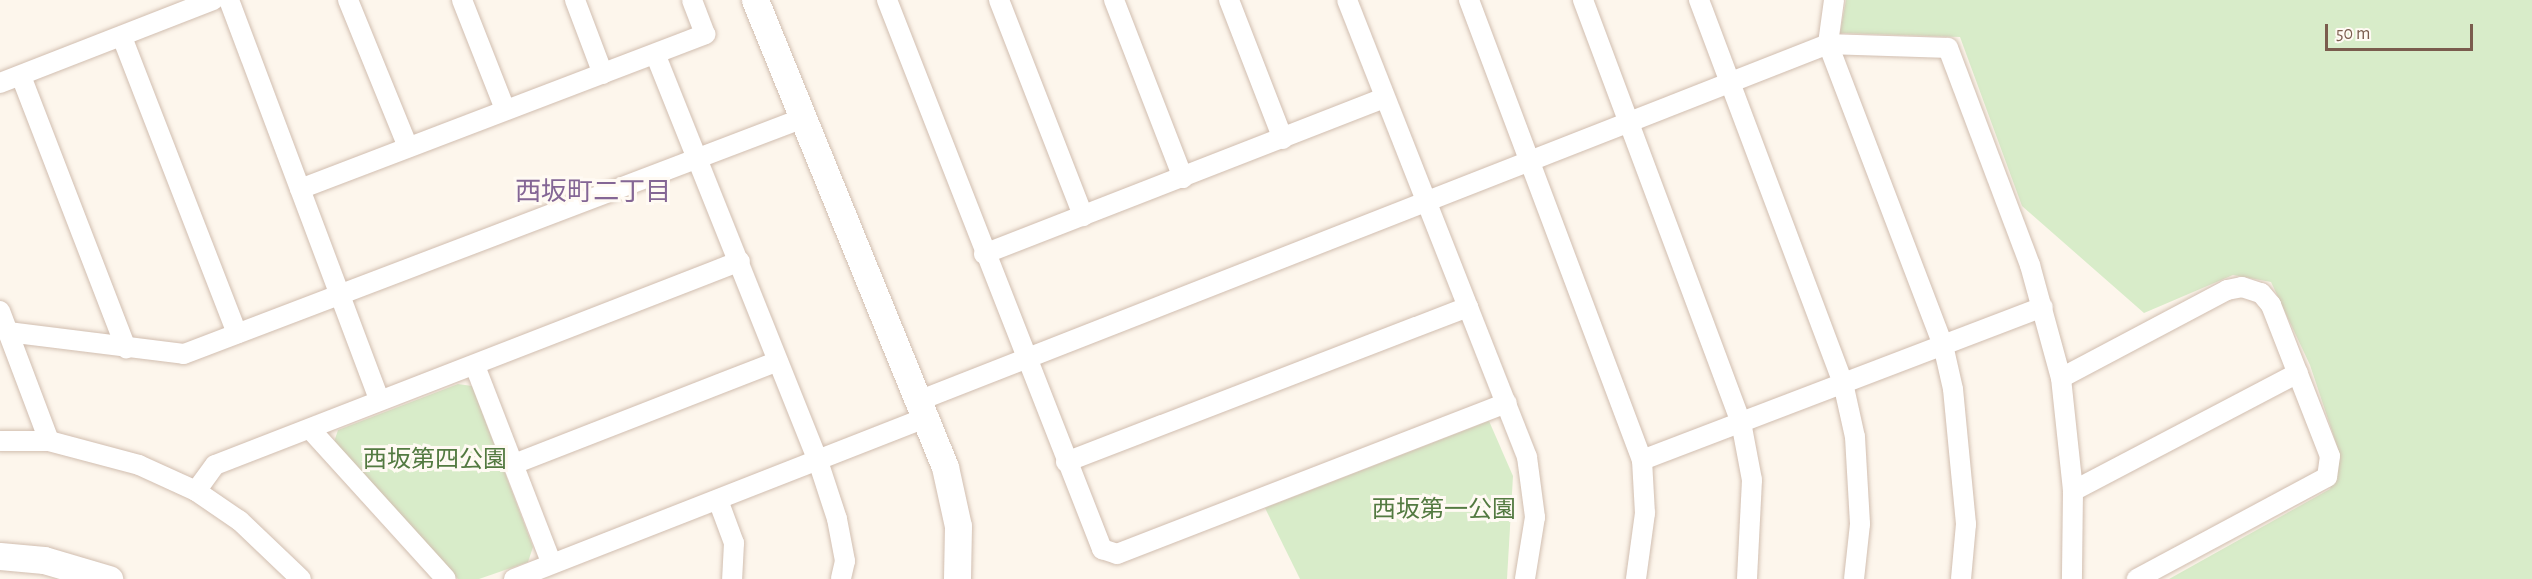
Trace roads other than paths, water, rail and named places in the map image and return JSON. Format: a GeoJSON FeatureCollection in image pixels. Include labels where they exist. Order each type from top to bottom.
{"type":"FeatureCollection","features":[{"type":"Feature","properties":{"kind":"street"},"geometry":{"type":"LineString","coordinates":[[0,83],[213,0]]}},
{"type":"Feature","properties":{"kind":"street"},"geometry":{"type":"LineString","coordinates":[[229,0],[379,399]]}},
{"type":"Feature","properties":{"kind":"street"},"geometry":{"type":"LineString","coordinates":[[348,0],[408,147]]}},
{"type":"Feature","properties":{"kind":"street"},"geometry":{"type":"LineString","coordinates":[[462,0],[505,109]]}},
{"type":"Feature","properties":{"kind":"street"},"geometry":{"type":"LineString","coordinates":[[575,0],[603,74]]}},
{"type":"Feature","properties":{"kind":"street"},"geometry":{"type":"LineString","coordinates":[[300,189],[505,109],[656,56],[705,34],[692,0]]}},
{"type":"Feature","properties":{"kind":"street"},"geometry":{"type":"LineString","coordinates":[[755,0],[806,117],[945,467],[958,526],[957,579]]}},
{"type":"Feature","properties":{"kind":"street"},"geometry":{"type":"LineString","coordinates":[[887,0],[1025,359],[1102,549],[1117,554],[1507,403]]}},
{"type":"Feature","properties":{"kind":"street"},"geometry":{"type":"LineString","coordinates":[[999,0],[1083,216]]}},
{"type":"Feature","properties":{"kind":"street"},"geometry":{"type":"LineString","coordinates":[[1114,0],[1183,178]]}},
{"type":"Feature","properties":{"kind":"street"},"geometry":{"type":"LineString","coordinates":[[1229,0],[1283,139]]}},
{"type":"Feature","properties":{"kind":"street"},"geometry":{"type":"LineString","coordinates":[[1347,0],[1527,457],[1534,517],[1525,579]]}},
{"type":"Feature","properties":{"kind":"street"},"geometry":{"type":"LineString","coordinates":[[1469,0],[1642,460],[1645,513],[1636,579]]}},
{"type":"Feature","properties":{"kind":"street"},"geometry":{"type":"LineString","coordinates":[[1583,0],[1631,122],[1741,422],[1752,480],[1747,579]]}},
{"type":"Feature","properties":{"kind":"street"},"geometry":{"type":"LineString","coordinates":[[1699,0],[1843,383],[1855,437],[1858,502],[1854,579]]}},
{"type":"Feature","properties":{"kind":"street"},"geometry":{"type":"LineString","coordinates":[[1834,0],[1828,44],[1943,345],[1960,440],[1966,524],[1961,579]]}},
{"type":"Feature","properties":{"kind":"street"},"geometry":{"type":"LineString","coordinates":[[122,37],[237,333]]}},
{"type":"Feature","properties":{"kind":"street"},"geometry":{"type":"LineString","coordinates":[[514,579],[551,562],[718,501],[817,458],[1025,359],[1828,44],[1948,48],[2043,307],[2061,378],[2073,491],[2072,579]]}},
{"type":"Feature","properties":{"kind":"street"},"geometry":{"type":"LineString","coordinates":[[656,56],[817,458],[837,519],[844,561],[841,579]]}},
{"type":"Feature","properties":{"kind":"street"},"geometry":{"type":"LineString","coordinates":[[21,76],[126,348]]}},
{"type":"Feature","properties":{"kind":"street"},"geometry":{"type":"LineString","coordinates":[[984,254],[1384,98]]}},
{"type":"Feature","properties":{"kind":"street"},"geometry":{"type":"LineString","coordinates":[[8,332],[184,354],[806,117]]}},
{"type":"Feature","properties":{"kind":"street"},"geometry":{"type":"LineString","coordinates":[[196,491],[215,465],[310,429],[379,399],[475,366],[740,261]]}},
{"type":"Feature","properties":{"kind":"street"},"geometry":{"type":"LineString","coordinates":[[2061,378],[2227,290],[2242,287],[2261,293],[2271,305],[2330,456],[2327,477],[2137,579]]}},
{"type":"Feature","properties":{"kind":"street"},"geometry":{"type":"LineString","coordinates":[[1066,462],[1468,307]]}},
{"type":"Feature","properties":{"kind":"street"},"geometry":{"type":"LineString","coordinates":[[1642,460],[2043,307]]}},
{"type":"Feature","properties":{"kind":"street"},"geometry":{"type":"LineString","coordinates":[[0,312],[49,441]]}},
{"type":"Feature","properties":{"kind":"street"},"geometry":{"type":"LineString","coordinates":[[514,464],[778,361]]}},
{"type":"Feature","properties":{"kind":"street"},"geometry":{"type":"LineString","coordinates":[[475,366],[551,562]]}},
{"type":"Feature","properties":{"kind":"street"},"geometry":{"type":"LineString","coordinates":[[2073,491],[2298,374]]}},
{"type":"Feature","properties":{"kind":"street"},"geometry":{"type":"LineString","coordinates":[[310,429],[446,579]]}},
{"type":"Feature","properties":{"kind":"street"},"geometry":{"type":"LineString","coordinates":[[0,441],[49,441],[139,465],[196,491],[240,521],[301,579]]}},
{"type":"Feature","properties":{"kind":"street"},"geometry":{"type":"LineString","coordinates":[[718,501],[734,543],[732,579]]}},
{"type":"Feature","properties":{"kind":"street"},"geometry":{"type":"LineString","coordinates":[[0,556],[45,560],[109,579]]}},
{"type":"Feature","properties":{"kind":"district","name":"西坂町二丁目"},"geometry":{"type":"Point","coordinates":[593,193]}},
{"type":"Feature","properties":{"kind":"park label","name":"西坂第四公園"},"geometry":{"type":"Point","coordinates":[435,461]}},
{"type":"Feature","properties":{"kind":"park label","name":"西坂第一公園"},"geometry":{"type":"Point","coordinates":[1444,511]}}]}
